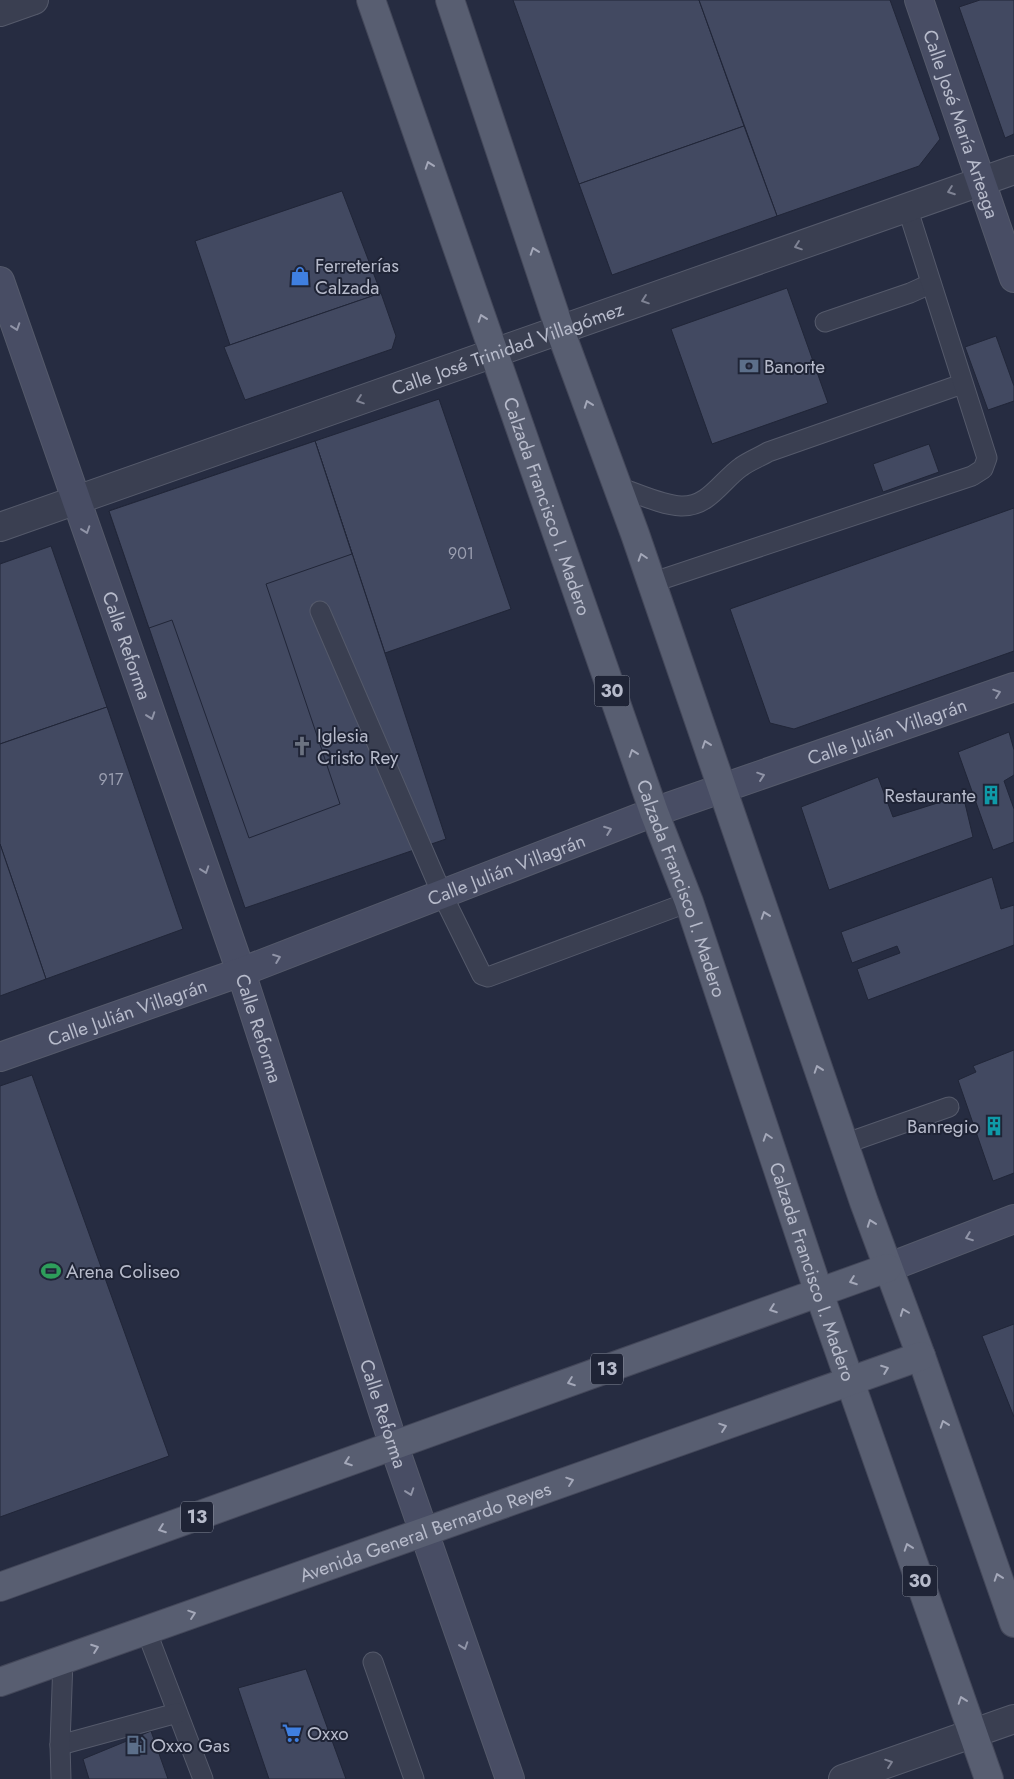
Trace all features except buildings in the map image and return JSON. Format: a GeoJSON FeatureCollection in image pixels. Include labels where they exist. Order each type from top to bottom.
{"type":"FeatureCollection","features":[{"type":"Feature","properties":{"kind":"main road","name":"Calzada Francisco I. Madero"},"geometry":{"type":"LineString","coordinates":[[371,0],[654,812],[689,902],[819,1293],[989,1779]]}},
{"type":"Feature","properties":{"kind":"main road"},"geometry":{"type":"LineString","coordinates":[[450,0],[560,330],[618,487],[887,1268],[921,1356],[1014,1623]]}},
{"type":"Feature","properties":{"kind":"main road","name":"13"},"geometry":{"type":"LineString","coordinates":[[0,1587],[887,1268]]}},
{"type":"Feature","properties":{"kind":"main road","name":"Avenida General Bernardo Reyes"},"geometry":{"type":"LineString","coordinates":[[0,1682],[921,1356]]}},
{"type":"Feature","properties":{"kind":"street"},"geometry":{"type":"LineString","coordinates":[[0,12],[34,0]]}},
{"type":"Feature","properties":{"kind":"street","name":"Calle José María Arteaga"},"geometry":{"type":"LineString","coordinates":[[919,0],[1014,278]]}},
{"type":"Feature","properties":{"kind":"street","name":"Calle José Trinidad Villagómez"},"geometry":{"type":"LineString","coordinates":[[0,526],[1014,170]]}},
{"type":"Feature","properties":{"kind":"street","name":"Calle Reforma"},"geometry":{"type":"LineString","coordinates":[[0,281],[241,972],[394,1446],[510,1779]]}},
{"type":"Feature","properties":{"kind":"street","name":"Calle Julián Villagrán"},"geometry":{"type":"LineString","coordinates":[[0,1057],[241,972],[654,812],[722,790],[1014,687]]}},
{"type":"Feature","properties":{"kind":"street"},"geometry":{"type":"LineString","coordinates":[[887,1268],[1014,1219]]}},
{"type":"Feature","properties":{"kind":"street"},"geometry":{"type":"LineString","coordinates":[[843,1779],[1014,1719]]}},
{"type":"Feature","properties":{"kind":"lane"},"geometry":{"type":"LineString","coordinates":[[651,584],[978,473],[983,469],[987,458],[907,207]]}},
{"type":"Feature","properties":{"kind":"lane"},"geometry":{"type":"LineString","coordinates":[[825,322],[910,293],[930,284]]}},
{"type":"Feature","properties":{"kind":"lane"},"geometry":{"type":"LineString","coordinates":[[618,487],[665,503],[681,506],[696,504],[710,497],[741,467],[768,452],[962,384]]}},
{"type":"Feature","properties":{"kind":"lane"},"geometry":{"type":"LineString","coordinates":[[320,611],[442,894],[479,972],[488,977],[689,902]]}},
{"type":"Feature","properties":{"kind":"lane"},"geometry":{"type":"LineString","coordinates":[[844,1144],[949,1107]]}},
{"type":"Feature","properties":{"kind":"lane"},"geometry":{"type":"LineString","coordinates":[[146,1630],[203,1779]]}},
{"type":"Feature","properties":{"kind":"lane"},"geometry":{"type":"LineString","coordinates":[[61,1779],[60,1745],[63,1660]]}},
{"type":"Feature","properties":{"kind":"lane"},"geometry":{"type":"LineString","coordinates":[[373,1662],[414,1779]]}},
{"type":"Feature","properties":{"kind":"lane"},"geometry":{"type":"LineString","coordinates":[[60,1745],[177,1714]]}},
{"type":"Feature","properties":{"kind":"place","name":"Ferreterías Calzada"},"geometry":{"type":"Point","coordinates":[300,276]}},
{"type":"Feature","properties":{"kind":"place","name":"Banorte"},"geometry":{"type":"Point","coordinates":[749,366]}},
{"type":"Feature","properties":{"kind":"place","name":"Iglesia Cristo Rey"},"geometry":{"type":"Point","coordinates":[302,746]}},
{"type":"Feature","properties":{"kind":"place","name":"Restaurante"},"geometry":{"type":"Point","coordinates":[991,795]}},
{"type":"Feature","properties":{"kind":"place","name":"Banregio"},"geometry":{"type":"Point","coordinates":[994,1126]}},
{"type":"Feature","properties":{"kind":"place","name":"Arena Coliseo"},"geometry":{"type":"Point","coordinates":[51,1271]}},
{"type":"Feature","properties":{"kind":"place","name":"Oxxo"},"geometry":{"type":"Point","coordinates":[292,1733]}},
{"type":"Feature","properties":{"kind":"place","name":"Oxxo Gas"},"geometry":{"type":"Point","coordinates":[136,1745]}}]}
